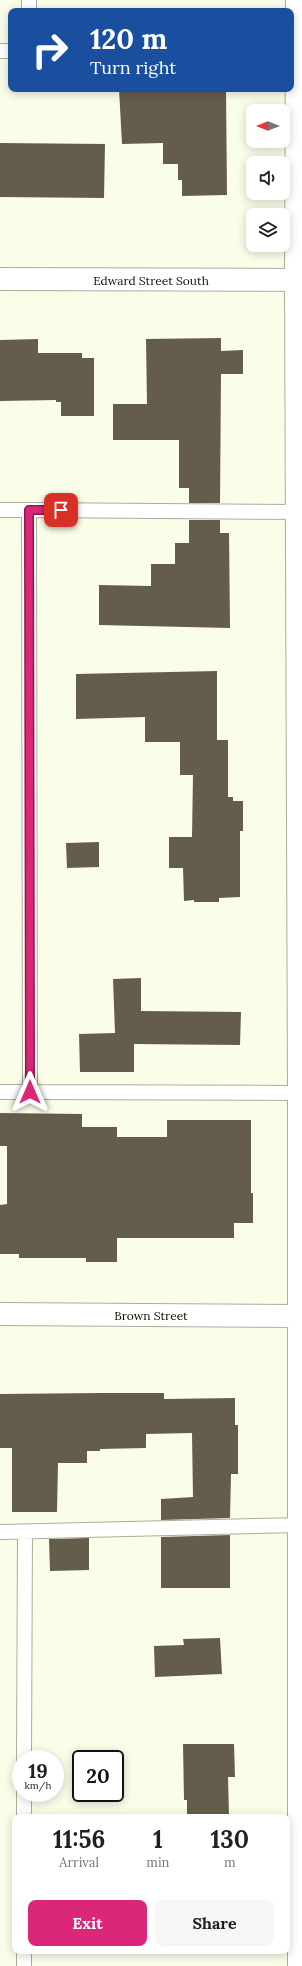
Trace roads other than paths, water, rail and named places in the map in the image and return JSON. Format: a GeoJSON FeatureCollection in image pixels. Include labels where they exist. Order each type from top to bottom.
{"type":"FeatureCollection","features":[{"type":"Feature","properties":{"kind":"street"},"geometry":{"type":"LineString","coordinates":[[297,0],[301,1093],[299,1966]]}},
{"type":"Feature","properties":{"kind":"street","name":"Edward Street South"},"geometry":{"type":"LineString","coordinates":[[0,279],[299,280]]}},
{"type":"Feature","properties":{"kind":"street","name":"Brown Street"},"geometry":{"type":"LineString","coordinates":[[0,1314],[300,1316]]}},
{"type":"Feature","properties":{"kind":"lane"},"geometry":{"type":"LineString","coordinates":[[0,510],[299,512]]}},
{"type":"Feature","properties":{"kind":"lane"},"geometry":{"type":"LineString","coordinates":[[29,510],[30,1092]]}},
{"type":"Feature","properties":{"kind":"lane"},"geometry":{"type":"LineString","coordinates":[[0,1092],[301,1093]]}},
{"type":"Feature","properties":{"kind":"lane"},"geometry":{"type":"LineString","coordinates":[[0,1532],[301,1526]]}},
{"type":"Feature","properties":{"kind":"lane"},"geometry":{"type":"LineString","coordinates":[[24,1532],[24,1750]]}},
{"type":"Feature","properties":{"kind":"lane"},"geometry":{"type":"LineString","coordinates":[[24,1802],[24,1814]]}},
{"type":"Feature","properties":{"kind":"lane"},"geometry":{"type":"LineString","coordinates":[[24,1954],[24,1966]]}}]}
